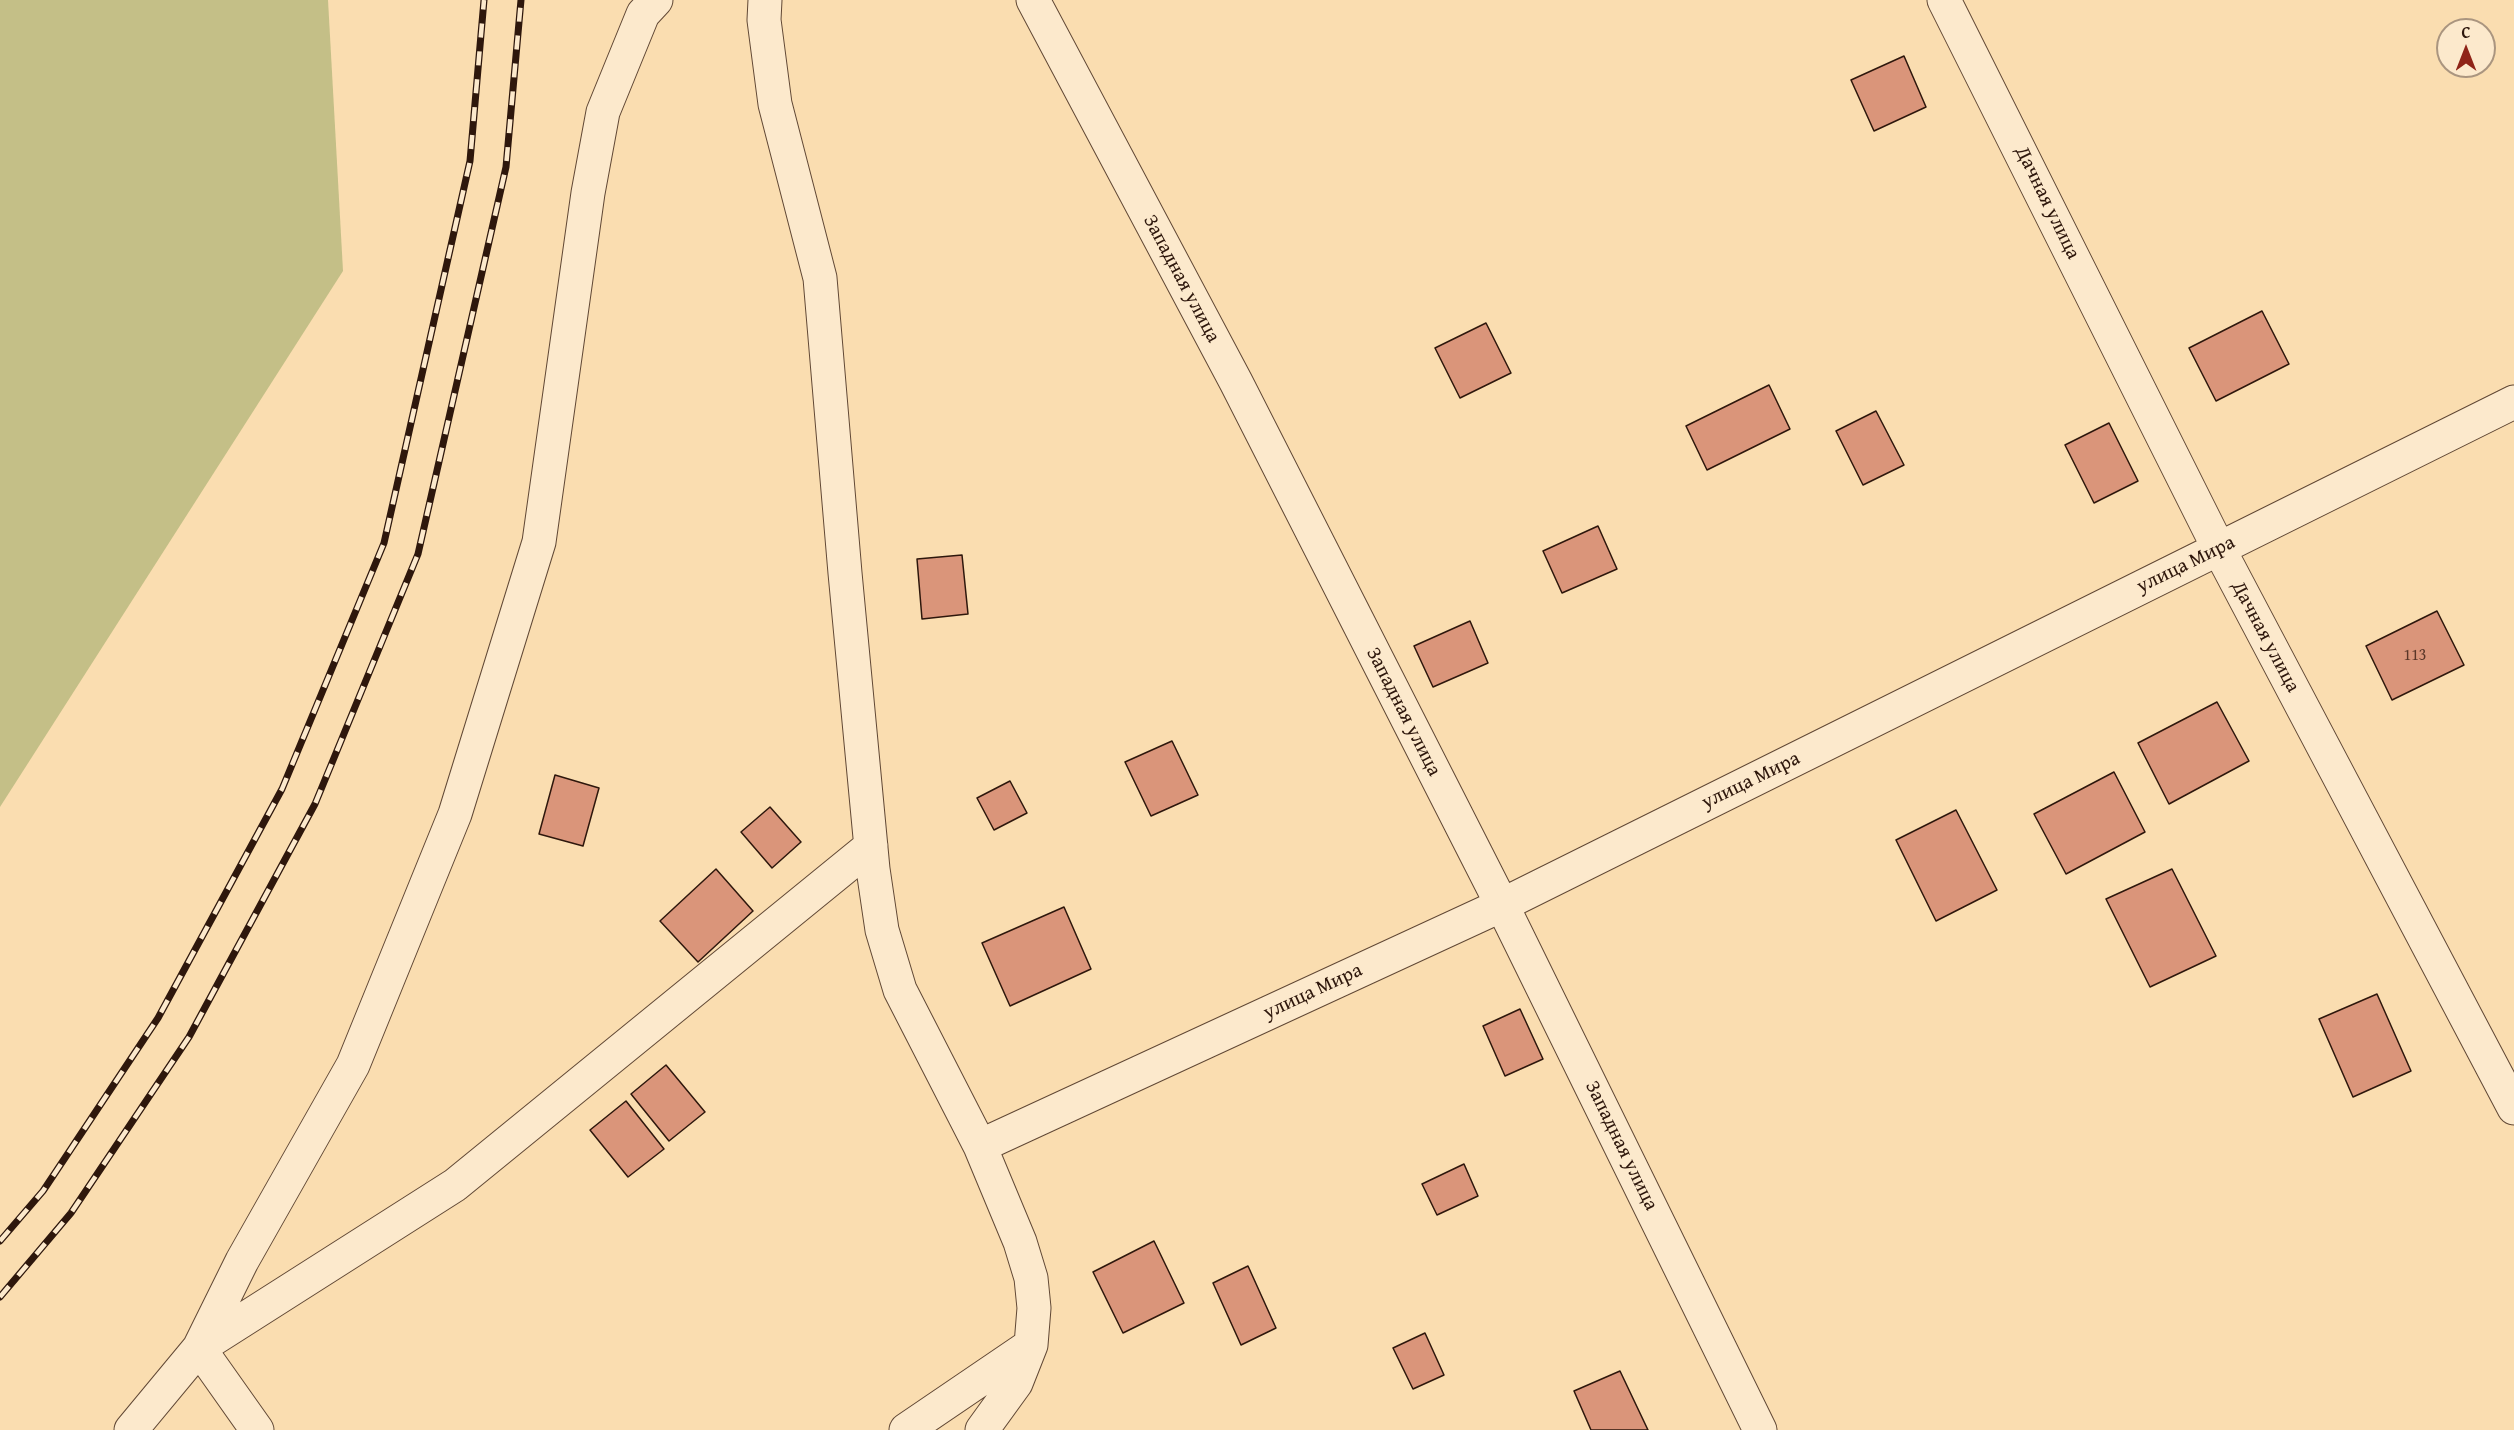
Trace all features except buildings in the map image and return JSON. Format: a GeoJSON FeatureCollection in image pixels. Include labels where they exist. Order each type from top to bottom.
{"type":"FeatureCollection","features":[{"type":"Feature","properties":{"kind":"street"},"geometry":{"type":"LineString","coordinates":[[132,1430],[199,1348],[242,1261],[353,1065],[455,814],[539,543],[588,193],[603,112],[643,14],[656,0]]}},
{"type":"Feature","properties":{"kind":"street"},"geometry":{"type":"LineString","coordinates":[[765,0],[764,20],[775,104],[820,278],[845,573],[871,846],[882,930],[900,990],[980,1146],[1020,1242],[1031,1278],[1034,1308],[1031,1345],[1016,1383],[982,1430]]}},
{"type":"Feature","properties":{"kind":"street","name":"Западная улица"},"geometry":{"type":"LineString","coordinates":[[1033,0],[1236,382],[1502,905],[1760,1430]]}},
{"type":"Feature","properties":{"kind":"street","name":"Дачная улица"},"geometry":{"type":"LineString","coordinates":[[1944,0],[2218,549],[2514,1108]]}},
{"type":"Feature","properties":{"kind":"street","name":"улица Мира"},"geometry":{"type":"LineString","coordinates":[[980,1146],[1502,905],[2514,402]]}},
{"type":"Feature","properties":{"kind":"street"},"geometry":{"type":"LineString","coordinates":[[199,1348],[455,1185],[871,846]]}},
{"type":"Feature","properties":{"kind":"street"},"geometry":{"type":"LineString","coordinates":[[906,1430],[1031,1345]]}},
{"type":"Feature","properties":{"kind":"street"},"geometry":{"type":"LineString","coordinates":[[199,1348],[257,1430]]}},
{"type":"Feature","properties":{"kind":"shaded area"},"geometry":{"type":"Polygon","coordinates":[[[0,0],[328,0],[343,271],[0,807],[0,0]]]}},
{"type":"Feature","properties":{"kind":"railway"},"geometry":{"type":"LineString","coordinates":[[0,1241],[43,1191],[158,1018],[282,789],[384,543],[470,161],[484,0]]}},
{"type":"Feature","properties":{"kind":"railway"},"geometry":{"type":"LineString","coordinates":[[0,1297],[71,1213],[189,1037],[315,804],[418,554],[506,167],[521,0]]}}]}
